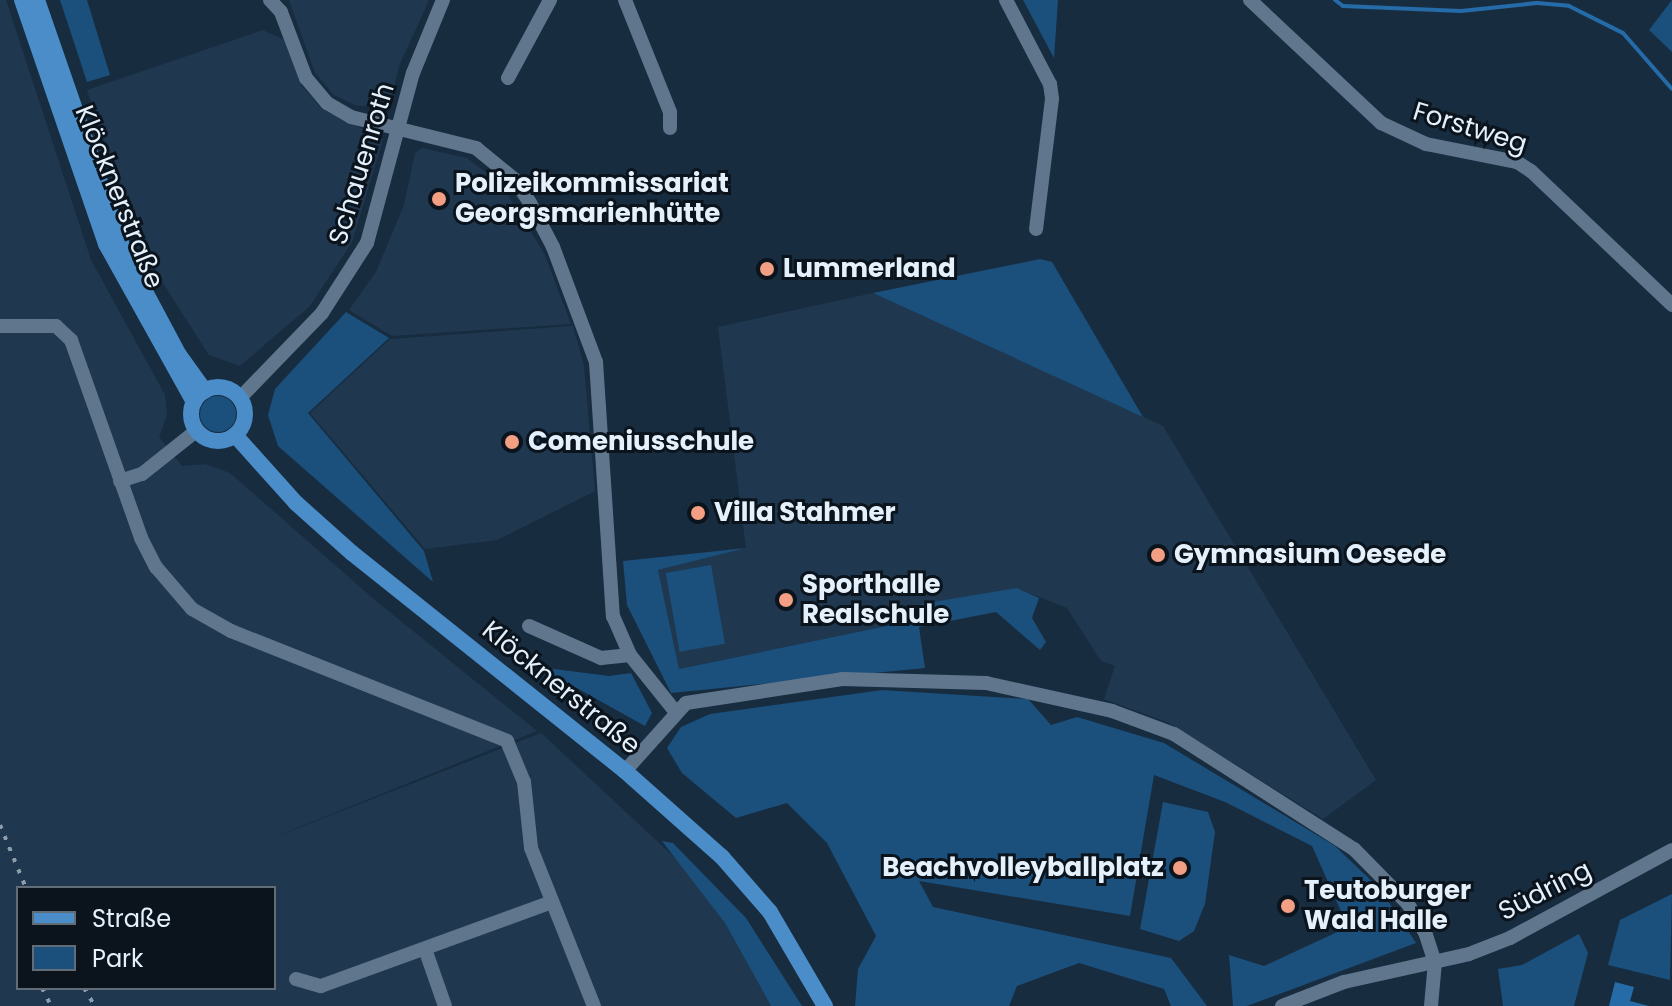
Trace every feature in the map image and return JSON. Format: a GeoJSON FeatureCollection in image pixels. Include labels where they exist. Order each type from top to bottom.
{"type":"FeatureCollection","features":[{"type":"Feature","properties":{"kind":"main road","name":"Klöcknerstraße"},"geometry":{"type":"LineString","coordinates":[[22,0],[106,244],[200,396]]}},
{"type":"Feature","properties":{"kind":"main road","name":"Klöcknerstraße"},"geometry":{"type":"LineString","coordinates":[[37,0],[68,98],[125,254],[200,396]]}},
{"type":"Feature","properties":{"kind":"main road"},"geometry":{"type":"LineString","coordinates":[[31,28],[37,26],[58,90],[68,98]]}},
{"type":"Feature","properties":{"kind":"main road"},"geometry":{"type":"LineString","coordinates":[[226,388],[240,398],[244,422],[235,435],[219,441],[196,431],[191,415],[200,396],[226,388]]}},
{"type":"Feature","properties":{"kind":"main road","name":"Klöcknerstraße"},"geometry":{"type":"LineString","coordinates":[[235,435],[296,503],[341,543],[625,771],[746,883],[793,946],[825,1006]]}},
{"type":"Feature","properties":{"kind":"street"},"geometry":{"type":"LineString","coordinates":[[270,0],[281,12],[306,78],[327,103],[351,117],[476,148],[497,162],[530,203],[553,247],[596,362],[613,616],[630,655],[674,710]]}},
{"type":"Feature","properties":{"kind":"street","name":"Schauenroth"},"geometry":{"type":"LineString","coordinates":[[240,398],[302,337],[354,268],[367,243],[428,26],[443,0]]}},
{"type":"Feature","properties":{"kind":"street"},"geometry":{"type":"LineString","coordinates":[[508,78],[550,0]]}},
{"type":"Feature","properties":{"kind":"street"},"geometry":{"type":"LineString","coordinates":[[625,0],[670,112],[670,128]]}},
{"type":"Feature","properties":{"kind":"street"},"geometry":{"type":"LineString","coordinates":[[1006,0],[1050,84],[1052,99],[1036,229]]}},
{"type":"Feature","properties":{"kind":"street","name":"Forstweg"},"geometry":{"type":"LineString","coordinates":[[1250,0],[1381,123],[1426,144],[1517,162],[1531,171],[1672,305]]}},
{"type":"Feature","properties":{"kind":"street"},"geometry":{"type":"LineString","coordinates":[[0,326],[44,325],[64,331],[156,567],[192,609],[231,631],[507,741],[524,782],[526,832],[594,1006]]}},
{"type":"Feature","properties":{"kind":"street"},"geometry":{"type":"LineString","coordinates":[[120,481],[142,474],[196,431]]}},
{"type":"Feature","properties":{"kind":"street"},"geometry":{"type":"LineString","coordinates":[[529,626],[601,658],[630,655]]}},
{"type":"Feature","properties":{"kind":"street"},"geometry":{"type":"LineString","coordinates":[[625,771],[674,710],[729,693],[866,677],[986,683],[1112,711],[1174,734],[1354,849],[1416,915],[1435,962],[1431,1006]]}},
{"type":"Feature","properties":{"kind":"street","name":"Südring"},"geometry":{"type":"LineString","coordinates":[[1282,1006],[1344,982],[1435,962],[1510,938],[1672,850]]}},
{"type":"Feature","properties":{"kind":"street"},"geometry":{"type":"LineString","coordinates":[[296,979],[321,986],[552,902]]}},
{"type":"Feature","properties":{"kind":"street"},"geometry":{"type":"LineString","coordinates":[[425,949],[445,1006]]}},
{"type":"Feature","properties":{"kind":"shaded area"},"geometry":{"type":"Polygon","coordinates":[[[0,0],[6,0],[91,260],[165,395],[167,415],[159,437],[182,466],[205,464],[230,473],[376,601],[537,731],[260,843],[541,733],[687,869],[725,923],[771,1006],[0,1006],[0,0]]]}},
{"type":"Feature","properties":{"kind":"shaded area"},"geometry":{"type":"Polygon","coordinates":[[[289,0],[429,0],[399,66],[389,109],[355,105],[334,95],[315,73],[289,0]]]}},
{"type":"Feature","properties":{"kind":"shaded area"},"geometry":{"type":"Polygon","coordinates":[[[263,30],[284,40],[301,85],[322,109],[383,139],[352,242],[310,306],[240,366],[209,355],[159,277],[120,187],[87,90],[263,30]]]}},
{"type":"Feature","properties":{"kind":"shaded area"},"geometry":{"type":"Polygon","coordinates":[[[422,148],[467,158],[501,184],[544,253],[571,324],[392,336],[349,310],[376,272],[404,205],[415,153],[422,148]]]}},
{"type":"Feature","properties":{"kind":"shaded area"},"geometry":{"type":"Polygon","coordinates":[[[873,293],[1163,426],[1376,780],[1323,819],[1169,723],[1104,699],[1115,666],[1101,661],[1067,608],[1017,588],[906,622],[679,669],[658,570],[746,548],[718,327],[873,293]]]}},
{"type":"Feature","properties":{"kind":"shaded area"},"geometry":{"type":"Polygon","coordinates":[[[573,326],[584,366],[595,491],[497,540],[425,549],[310,413],[390,339],[573,326]]]}},
{"type":"Feature","properties":{"kind":"shaded area"},"geometry":{"type":"Polygon","coordinates":[[[1615,982],[1634,987],[1630,1001],[1649,1006],[1609,1006],[1615,982]]]}},
{"type":"Feature","properties":{"kind":"green space"},"geometry":{"type":"Polygon","coordinates":[[[60,0],[87,0],[110,75],[87,82],[60,0]]]}},
{"type":"Feature","properties":{"kind":"green space"},"geometry":{"type":"Polygon","coordinates":[[[1023,0],[1058,0],[1054,58],[1023,0]]]}},
{"type":"Feature","properties":{"kind":"green space"},"geometry":{"type":"Polygon","coordinates":[[[1672,0],[1672,52],[1649,30],[1672,0]]]}},
{"type":"Feature","properties":{"kind":"green space"},"geometry":{"type":"Polygon","coordinates":[[[1040,259],[1052,262],[1143,417],[873,293],[1040,259]]]}},
{"type":"Feature","properties":{"kind":"green space"},"geometry":{"type":"Polygon","coordinates":[[[346,312],[389,338],[308,413],[424,551],[433,582],[278,446],[268,415],[275,389],[346,312]]]}},
{"type":"Feature","properties":{"kind":"green space"},"geometry":{"type":"Polygon","coordinates":[[[218,396],[231,401],[236,414],[231,427],[218,432],[205,427],[200,414],[205,401],[218,396]]]}},
{"type":"Feature","properties":{"kind":"green space"},"geometry":{"type":"Polygon","coordinates":[[[746,548],[658,570],[679,669],[906,622],[921,604],[1017,588],[1039,598],[1032,618],[1046,642],[1040,650],[996,612],[919,627],[925,668],[671,693],[627,605],[623,561],[746,548]]]}},
{"type":"Feature","properties":{"kind":"green space"},"geometry":{"type":"Polygon","coordinates":[[[711,565],[725,644],[680,652],[666,573],[711,565]]]}},
{"type":"Feature","properties":{"kind":"green space"},"geometry":{"type":"Polygon","coordinates":[[[539,667],[609,676],[631,673],[652,713],[645,726],[539,667]]]}},
{"type":"Feature","properties":{"kind":"green space"},"geometry":{"type":"Polygon","coordinates":[[[882,690],[1028,699],[1051,725],[1077,717],[1164,743],[1335,846],[1380,889],[1416,943],[1247,1006],[1233,1006],[1229,955],[1264,966],[1348,927],[1312,846],[1225,802],[1154,775],[1130,916],[919,881],[933,907],[1171,958],[1207,1006],[1171,1006],[1164,989],[1079,963],[1017,986],[1009,1006],[855,1006],[858,969],[876,936],[827,843],[787,803],[736,818],[682,773],[667,748],[681,727],[710,714],[882,690]]]}},
{"type":"Feature","properties":{"kind":"green space","name":"Beachvolleyballplatz"},"geometry":{"type":"Polygon","coordinates":[[[1163,802],[1208,812],[1215,832],[1205,904],[1194,931],[1179,941],[1140,929],[1163,802]]]}},
{"type":"Feature","properties":{"kind":"green space"},"geometry":{"type":"Polygon","coordinates":[[[662,841],[673,843],[746,918],[802,1006],[771,1006],[725,923],[662,841]]]}},
{"type":"Feature","properties":{"kind":"green space"},"geometry":{"type":"Polygon","coordinates":[[[1672,894],[1670,980],[1608,965],[1620,920],[1672,894]]]}},
{"type":"Feature","properties":{"kind":"green space"},"geometry":{"type":"Polygon","coordinates":[[[1579,934],[1588,953],[1574,1006],[1503,1006],[1498,969],[1522,965],[1579,934]]]}},
{"type":"Feature","properties":{"kind":"waterway"},"geometry":{"type":"LineString","coordinates":[[1335,0],[1343,6],[1461,11],[1537,3],[1569,6],[1623,33],[1672,89]]}},
{"type":"Feature","properties":{"kind":"railway"},"geometry":{"type":"LineString","coordinates":[[0,825],[25,886]]}},
{"type":"Feature","properties":{"kind":"railway"},"geometry":{"type":"LineString","coordinates":[[43,990],[51,1006]]}},
{"type":"Feature","properties":{"kind":"railway"},"geometry":{"type":"LineString","coordinates":[[85,990],[95,1006]]}},
{"type":"Feature","properties":{"kind":"place","name":"Polizeikommissariat Georgsmarienhütte"},"geometry":{"type":"Point","coordinates":[439,199]}},
{"type":"Feature","properties":{"kind":"place","name":"Lummerland"},"geometry":{"type":"Point","coordinates":[767,269]}},
{"type":"Feature","properties":{"kind":"place","name":"Comeniusschule"},"geometry":{"type":"Point","coordinates":[512,442]}},
{"type":"Feature","properties":{"kind":"place","name":"Villa Stahmer"},"geometry":{"type":"Point","coordinates":[698,513]}},
{"type":"Feature","properties":{"kind":"place","name":"Gymnasium Oesede"},"geometry":{"type":"Point","coordinates":[1158,555]}},
{"type":"Feature","properties":{"kind":"place","name":"Sporthalle Realschule"},"geometry":{"type":"Point","coordinates":[786,600]}},
{"type":"Feature","properties":{"kind":"place","name":"Beachvolleyballplatz"},"geometry":{"type":"Point","coordinates":[1180,868]}},
{"type":"Feature","properties":{"kind":"place","name":"Teutoburger Wald Halle"},"geometry":{"type":"Point","coordinates":[1288,906]}}]}
